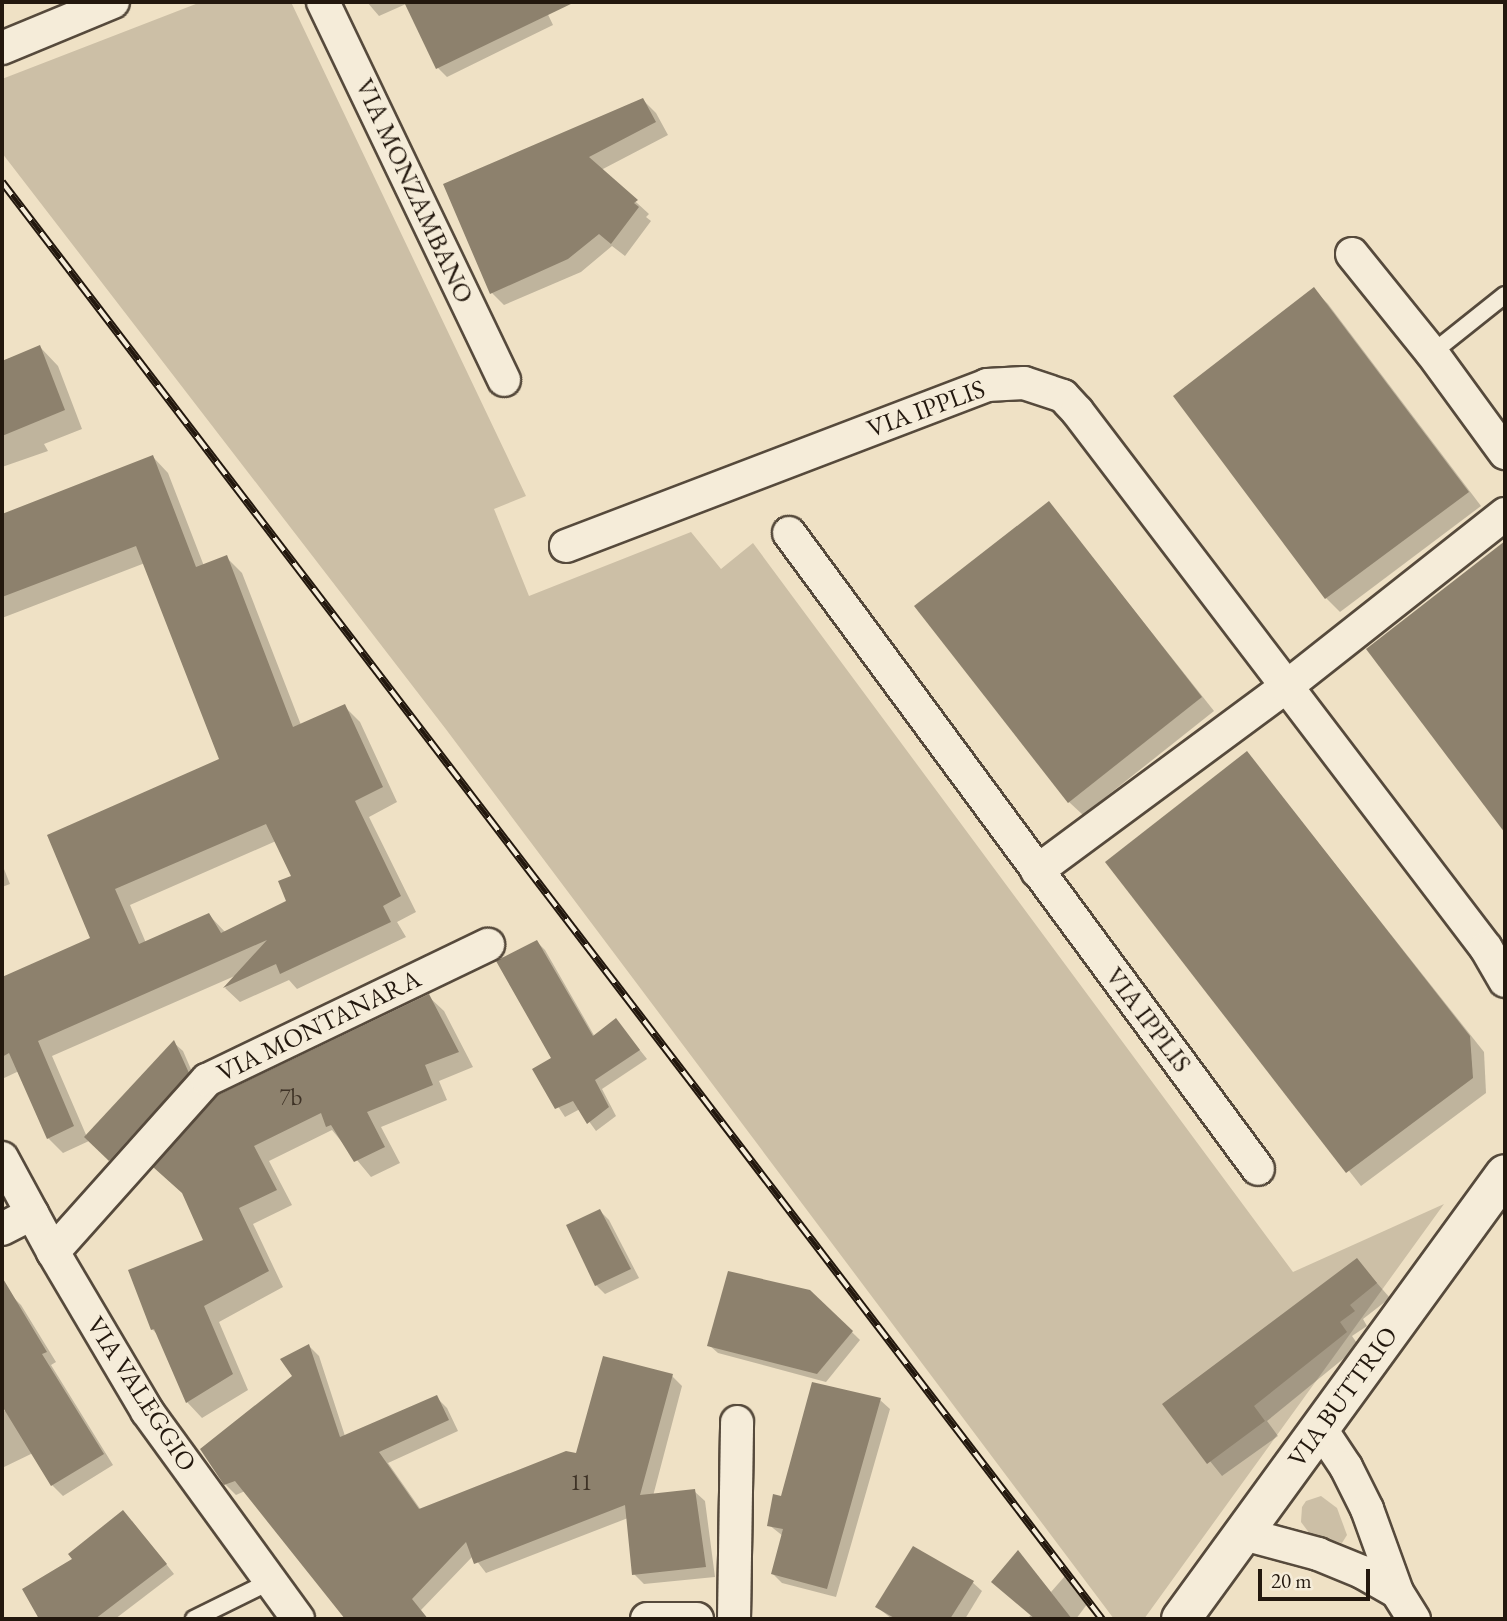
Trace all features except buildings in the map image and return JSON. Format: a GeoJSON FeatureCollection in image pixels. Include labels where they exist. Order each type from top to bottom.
{"type":"FeatureCollection","features":[{"type":"Feature","properties":{"kind":"street"},"geometry":{"type":"LineString","coordinates":[[2,48],[113,2]]}},
{"type":"Feature","properties":{"kind":"street","name":"VIA MONZAMBANO"},"geometry":{"type":"LineString","coordinates":[[323,2],[504,380]]}},
{"type":"Feature","properties":{"kind":"street"},"geometry":{"type":"LineString","coordinates":[[1352,254],[1432,353],[1505,453]]}},
{"type":"Feature","properties":{"kind":"street","name":"VIA IPPLIS"},"geometry":{"type":"LineString","coordinates":[[566,545],[972,390],[1003,382],[1024,383],[1063,396],[1501,967]]}},
{"type":"Feature","properties":{"kind":"street"},"geometry":{"type":"LineString","coordinates":[[1037,871],[1286,687],[1505,514]]}},
{"type":"Feature","properties":{"kind":"street","name":"VIA IPPLIS"},"geometry":{"type":"LineString","coordinates":[[789,533],[1258,1169]]}},
{"type":"Feature","properties":{"kind":"street","name":"VIA MONTANARA"},"geometry":{"type":"LineString","coordinates":[[53,1252],[207,1080],[488,945]]}},
{"type":"Feature","properties":{"kind":"street","name":"VIA VALEGGIO"},"geometry":{"type":"LineString","coordinates":[[2,1158],[53,1252],[147,1411],[298,1619]]}},
{"type":"Feature","properties":{"kind":"street","name":"VIA BUTTRIO"},"geometry":{"type":"LineString","coordinates":[[1181,1619],[1505,1174]]}},
{"type":"Feature","properties":{"kind":"street"},"geometry":{"type":"LineString","coordinates":[[2,1229],[32,1214]]}},
{"type":"Feature","properties":{"kind":"street"},"geometry":{"type":"LineString","coordinates":[[734,1619],[737,1422]]}},
{"type":"Feature","properties":{"kind":"street"},"geometry":{"type":"LineString","coordinates":[[1320,1428],[1346,1466],[1367,1509],[1406,1610]]}},
{"type":"Feature","properties":{"kind":"street"},"geometry":{"type":"LineString","coordinates":[[1244,1534],[1318,1554],[1362,1572],[1406,1610]]}},
{"type":"Feature","properties":{"kind":"street"},"geometry":{"type":"LineString","coordinates":[[647,1619],[697,1619]]}},
{"type":"Feature","properties":{"kind":"lane"},"geometry":{"type":"LineString","coordinates":[[1432,353],[1505,295]]}},
{"type":"Feature","properties":{"kind":"lane"},"geometry":{"type":"LineString","coordinates":[[194,1619],[269,1582]]}},
{"type":"Feature","properties":{"kind":"shaded area"},"geometry":{"type":"Polygon","coordinates":[[[201,2],[291,2],[526,496],[494,509],[529,596],[691,532],[721,569],[753,543],[1293,1272],[1444,1204],[1144,1619],[1114,1619],[445,728],[2,153],[2,79],[201,2]]]}},
{"type":"Feature","properties":{"kind":"shaded area"},"geometry":{"type":"Polygon","coordinates":[[[1321,1496],[1337,1508],[1347,1535],[1342,1543],[1310,1534],[1301,1522],[1302,1507],[1306,1501],[1321,1496]]]}},
{"type":"Feature","properties":{"kind":"railway"},"geometry":{"type":"LineString","coordinates":[[2,182],[1102,1619]]}}]}
